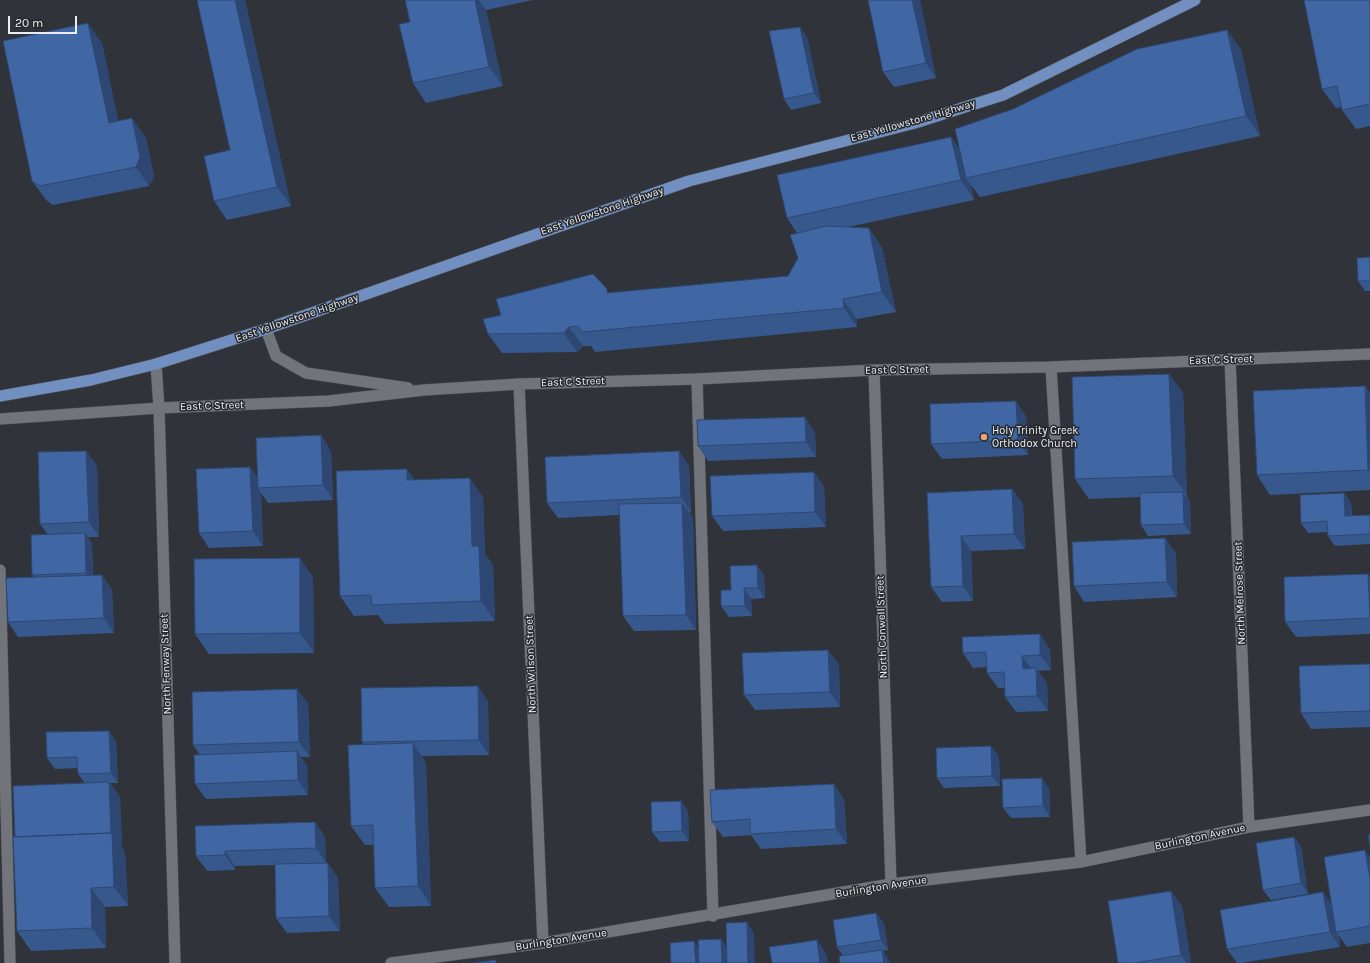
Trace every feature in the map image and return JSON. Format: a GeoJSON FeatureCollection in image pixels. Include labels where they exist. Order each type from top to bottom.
{"type":"FeatureCollection","features":[{"type":"Feature","properties":{"kind":"main road","name":"East Yellowstone Highway"},"geometry":{"type":"LineString","coordinates":[[0,396],[90,380],[156,364],[266,329],[689,181],[916,123],[1003,95],[1195,0]]}},
{"type":"Feature","properties":{"kind":"street","name":"East C Street"},"geometry":{"type":"LineString","coordinates":[[266,329],[276,356],[306,373],[424,390]]}},
{"type":"Feature","properties":{"kind":"street","name":"East C Street"},"geometry":{"type":"LineString","coordinates":[[0,419],[159,408],[329,401],[424,390],[519,384],[697,379],[874,370],[1051,367],[1370,354]]}},
{"type":"Feature","properties":{"kind":"street","name":"North Melrose Street"},"geometry":{"type":"LineString","coordinates":[[1230,359],[1249,827]]}},
{"type":"Feature","properties":{"kind":"street","name":"North Fenway Street"},"geometry":{"type":"LineString","coordinates":[[156,364],[159,408],[174,963]]}},
{"type":"Feature","properties":{"kind":"street"},"geometry":{"type":"LineString","coordinates":[[1051,367],[1081,862]]}},
{"type":"Feature","properties":{"kind":"street","name":"North Conwell Street"},"geometry":{"type":"LineString","coordinates":[[874,370],[891,884]]}},
{"type":"Feature","properties":{"kind":"street"},"geometry":{"type":"LineString","coordinates":[[697,379],[713,916]]}},
{"type":"Feature","properties":{"kind":"street","name":"North Wilson Street"},"geometry":{"type":"LineString","coordinates":[[519,384],[543,943]]}},
{"type":"Feature","properties":{"kind":"street"},"geometry":{"type":"LineString","coordinates":[[0,570],[10,963]]}},
{"type":"Feature","properties":{"kind":"street","name":"Burlington Avenue"},"geometry":{"type":"LineString","coordinates":[[391,963],[543,943],[713,916],[891,884],[1081,862],[1249,827],[1370,810]]}},
{"type":"Feature","properties":{"kind":"building"},"geometry":{"type":"Polygon","coordinates":[[[197,0],[235,0],[277,187],[214,201],[204,156],[230,150],[197,0]]]}},
{"type":"Feature","properties":{"kind":"building"},"geometry":{"type":"Polygon","coordinates":[[[405,0],[475,0],[489,67],[413,83],[399,24],[410,22],[405,0]]]}},
{"type":"Feature","properties":{"kind":"building"},"geometry":{"type":"Polygon","coordinates":[[[868,0],[912,0],[926,63],[883,72],[868,0]]]}},
{"type":"Feature","properties":{"kind":"building"},"geometry":{"type":"Polygon","coordinates":[[[1304,0],[1370,0],[1370,104],[1342,110],[1337,86],[1322,89],[1304,0]]]}},
{"type":"Feature","properties":{"kind":"building"},"geometry":{"type":"Polygon","coordinates":[[[88,23],[109,123],[132,118],[140,157],[136,167],[40,186],[32,181],[3,41],[88,23]]]}},
{"type":"Feature","properties":{"kind":"building"},"geometry":{"type":"Polygon","coordinates":[[[800,27],[814,93],[784,99],[769,31],[800,27]]]}},
{"type":"Feature","properties":{"kind":"building"},"geometry":{"type":"Polygon","coordinates":[[[1227,30],[1246,116],[966,178],[955,129],[1013,109],[1137,49],[1227,30]]]}},
{"type":"Feature","properties":{"kind":"building"},"geometry":{"type":"Polygon","coordinates":[[[951,137],[961,180],[787,218],[777,175],[951,137]]]}},
{"type":"Feature","properties":{"kind":"building"},"geometry":{"type":"Polygon","coordinates":[[[826,226],[869,228],[882,292],[843,299],[844,308],[582,332],[578,326],[569,327],[564,333],[488,334],[483,319],[501,315],[496,299],[593,274],[607,289],[607,293],[788,276],[798,258],[790,235],[826,226]]]}},
{"type":"Feature","properties":{"kind":"building"},"geometry":{"type":"Polygon","coordinates":[[[1370,257],[1370,281],[1358,281],[1357,258],[1370,257]]]}},
{"type":"Feature","properties":{"kind":"building"},"geometry":{"type":"Polygon","coordinates":[[[1169,374],[1173,476],[1075,479],[1072,377],[1169,374]]]}},
{"type":"Feature","properties":{"kind":"building"},"geometry":{"type":"Polygon","coordinates":[[[1365,386],[1368,470],[1257,475],[1253,391],[1365,386]]]}},
{"type":"Feature","properties":{"kind":"building"},"geometry":{"type":"Polygon","coordinates":[[[1016,401],[1018,440],[931,444],[930,404],[1016,401]]]}},
{"type":"Feature","properties":{"kind":"building"},"geometry":{"type":"Polygon","coordinates":[[[805,417],[806,442],[698,446],[697,420],[805,417]]]}},
{"type":"Feature","properties":{"kind":"building"},"geometry":{"type":"Polygon","coordinates":[[[321,435],[323,485],[258,488],[256,438],[321,435]]]}},
{"type":"Feature","properties":{"kind":"building"},"geometry":{"type":"Polygon","coordinates":[[[86,451],[89,522],[40,524],[38,452],[86,451]]]}},
{"type":"Feature","properties":{"kind":"building"},"geometry":{"type":"Polygon","coordinates":[[[679,451],[681,497],[547,503],[545,457],[679,451]]]}},
{"type":"Feature","properties":{"kind":"building"},"geometry":{"type":"Polygon","coordinates":[[[250,467],[253,531],[199,533],[196,469],[250,467]]]}},
{"type":"Feature","properties":{"kind":"building"},"geometry":{"type":"Polygon","coordinates":[[[407,469],[407,480],[470,478],[472,546],[479,546],[481,601],[372,605],[371,595],[340,596],[336,471],[407,469]]]}},
{"type":"Feature","properties":{"kind":"building"},"geometry":{"type":"Polygon","coordinates":[[[814,472],[815,512],[712,516],[710,476],[814,472]]]}},
{"type":"Feature","properties":{"kind":"building"},"geometry":{"type":"Polygon","coordinates":[[[1012,489],[1014,534],[961,536],[963,586],[931,587],[927,493],[1012,489]]]}},
{"type":"Feature","properties":{"kind":"building"},"geometry":{"type":"Polygon","coordinates":[[[1183,492],[1184,524],[1141,525],[1140,493],[1183,492]]]}},
{"type":"Feature","properties":{"kind":"building"},"geometry":{"type":"Polygon","coordinates":[[[1344,493],[1345,516],[1370,515],[1370,534],[1328,536],[1327,521],[1301,523],[1300,495],[1344,493]]]}},
{"type":"Feature","properties":{"kind":"building"},"geometry":{"type":"Polygon","coordinates":[[[682,503],[686,615],[623,616],[619,504],[682,503]]]}},
{"type":"Feature","properties":{"kind":"building"},"geometry":{"type":"Polygon","coordinates":[[[85,533],[86,573],[32,575],[31,535],[85,533]]]}},
{"type":"Feature","properties":{"kind":"building"},"geometry":{"type":"Polygon","coordinates":[[[1165,538],[1167,582],[1074,586],[1072,542],[1165,538]]]}},
{"type":"Feature","properties":{"kind":"building"},"geometry":{"type":"Polygon","coordinates":[[[300,558],[300,633],[195,634],[194,559],[300,558]]]}},
{"type":"Feature","properties":{"kind":"building"},"geometry":{"type":"Polygon","coordinates":[[[757,565],[758,588],[744,588],[745,606],[721,606],[721,590],[731,590],[730,566],[757,565]]]}},
{"type":"Feature","properties":{"kind":"building"},"geometry":{"type":"Polygon","coordinates":[[[1368,574],[1370,618],[1285,622],[1284,577],[1368,574]]]}},
{"type":"Feature","properties":{"kind":"building"},"geometry":{"type":"Polygon","coordinates":[[[102,575],[104,618],[8,622],[6,578],[102,575]]]}},
{"type":"Feature","properties":{"kind":"building"},"geometry":{"type":"Polygon","coordinates":[[[1040,634],[1040,655],[1022,656],[1023,669],[1036,668],[1037,696],[1005,697],[1004,672],[987,673],[986,652],[963,653],[962,637],[1040,634]]]}},
{"type":"Feature","properties":{"kind":"building"},"geometry":{"type":"Polygon","coordinates":[[[828,650],[830,692],[744,695],[742,653],[828,650]]]}},
{"type":"Feature","properties":{"kind":"building"},"geometry":{"type":"Polygon","coordinates":[[[1370,664],[1370,711],[1301,713],[1299,666],[1370,664]]]}},
{"type":"Feature","properties":{"kind":"building"},"geometry":{"type":"Polygon","coordinates":[[[478,686],[479,740],[362,742],[361,688],[478,686]]]}},
{"type":"Feature","properties":{"kind":"building"},"geometry":{"type":"Polygon","coordinates":[[[297,689],[299,742],[193,745],[192,692],[297,689]]]}},
{"type":"Feature","properties":{"kind":"building"},"geometry":{"type":"Polygon","coordinates":[[[109,731],[111,773],[78,774],[77,757],[47,758],[46,732],[109,731]]]}},
{"type":"Feature","properties":{"kind":"building"},"geometry":{"type":"Polygon","coordinates":[[[413,743],[418,886],[375,888],[373,825],[351,826],[348,745],[413,743]]]}},
{"type":"Feature","properties":{"kind":"building"},"geometry":{"type":"Polygon","coordinates":[[[991,746],[992,776],[937,778],[936,748],[991,746]]]}},
{"type":"Feature","properties":{"kind":"building"},"geometry":{"type":"Polygon","coordinates":[[[297,751],[298,780],[195,784],[194,755],[297,751]]]}},
{"type":"Feature","properties":{"kind":"building"},"geometry":{"type":"Polygon","coordinates":[[[1042,778],[1043,806],[1003,808],[1002,779],[1042,778]]]}},
{"type":"Feature","properties":{"kind":"building"},"geometry":{"type":"Polygon","coordinates":[[[109,782],[111,833],[15,837],[13,786],[109,782]]]}},
{"type":"Feature","properties":{"kind":"building"},"geometry":{"type":"Polygon","coordinates":[[[834,784],[836,829],[750,834],[750,819],[712,822],[710,790],[834,784]]]}},
{"type":"Feature","properties":{"kind":"building"},"geometry":{"type":"Polygon","coordinates":[[[681,801],[682,831],[652,832],[651,802],[681,801]]]}},
{"type":"Feature","properties":{"kind":"building"},"geometry":{"type":"Polygon","coordinates":[[[315,822],[316,848],[225,851],[225,855],[196,856],[195,826],[315,822]]]}},
{"type":"Feature","properties":{"kind":"building"},"geometry":{"type":"Polygon","coordinates":[[[112,833],[114,887],[91,888],[92,928],[17,931],[13,837],[112,833]]]}},
{"type":"Feature","properties":{"kind":"building"},"geometry":{"type":"Polygon","coordinates":[[[1368,835],[1370,835],[1370,847],[1368,835]]]}},
{"type":"Feature","properties":{"kind":"building"},"geometry":{"type":"Polygon","coordinates":[[[1294,837],[1301,883],[1263,890],[1256,843],[1294,837]]]}},
{"type":"Feature","properties":{"kind":"building"},"geometry":{"type":"Polygon","coordinates":[[[1365,850],[1370,878],[1370,926],[1336,932],[1324,857],[1365,850]]]}},
{"type":"Feature","properties":{"kind":"building"},"geometry":{"type":"Polygon","coordinates":[[[328,863],[329,916],[276,918],[275,864],[328,863]]]}},
{"type":"Feature","properties":{"kind":"building"},"geometry":{"type":"Polygon","coordinates":[[[1171,891],[1181,955],[1135,963],[1118,963],[1108,901],[1171,891]]]}},
{"type":"Feature","properties":{"kind":"building"},"geometry":{"type":"Polygon","coordinates":[[[1323,892],[1330,932],[1227,949],[1220,910],[1323,892]]]}},
{"type":"Feature","properties":{"kind":"building"},"geometry":{"type":"Polygon","coordinates":[[[876,913],[881,940],[837,947],[833,920],[876,913]]]}},
{"type":"Feature","properties":{"kind":"building"},"geometry":{"type":"Polygon","coordinates":[[[747,922],[748,963],[727,963],[726,923],[747,922]]]}},
{"type":"Feature","properties":{"kind":"building"},"geometry":{"type":"Polygon","coordinates":[[[721,939],[722,963],[699,963],[698,940],[721,939]]]}},
{"type":"Feature","properties":{"kind":"building"},"geometry":{"type":"Polygon","coordinates":[[[817,940],[820,963],[772,963],[769,947],[817,940]]]}},
{"type":"Feature","properties":{"kind":"building"},"geometry":{"type":"Polygon","coordinates":[[[694,941],[696,963],[671,963],[670,943],[694,941]]]}},
{"type":"Feature","properties":{"kind":"building"},"geometry":{"type":"Polygon","coordinates":[[[882,950],[884,963],[840,963],[839,956],[882,950]]]}},
{"type":"Feature","properties":{"kind":"building"},"geometry":{"type":"Polygon","coordinates":[[[496,960],[496,963],[473,963],[496,960]]]}},
{"type":"Feature","properties":{"kind":"place","name":"Holy Trinity Greek Orthodox Church"},"geometry":{"type":"Point","coordinates":[984,437]}}]}
